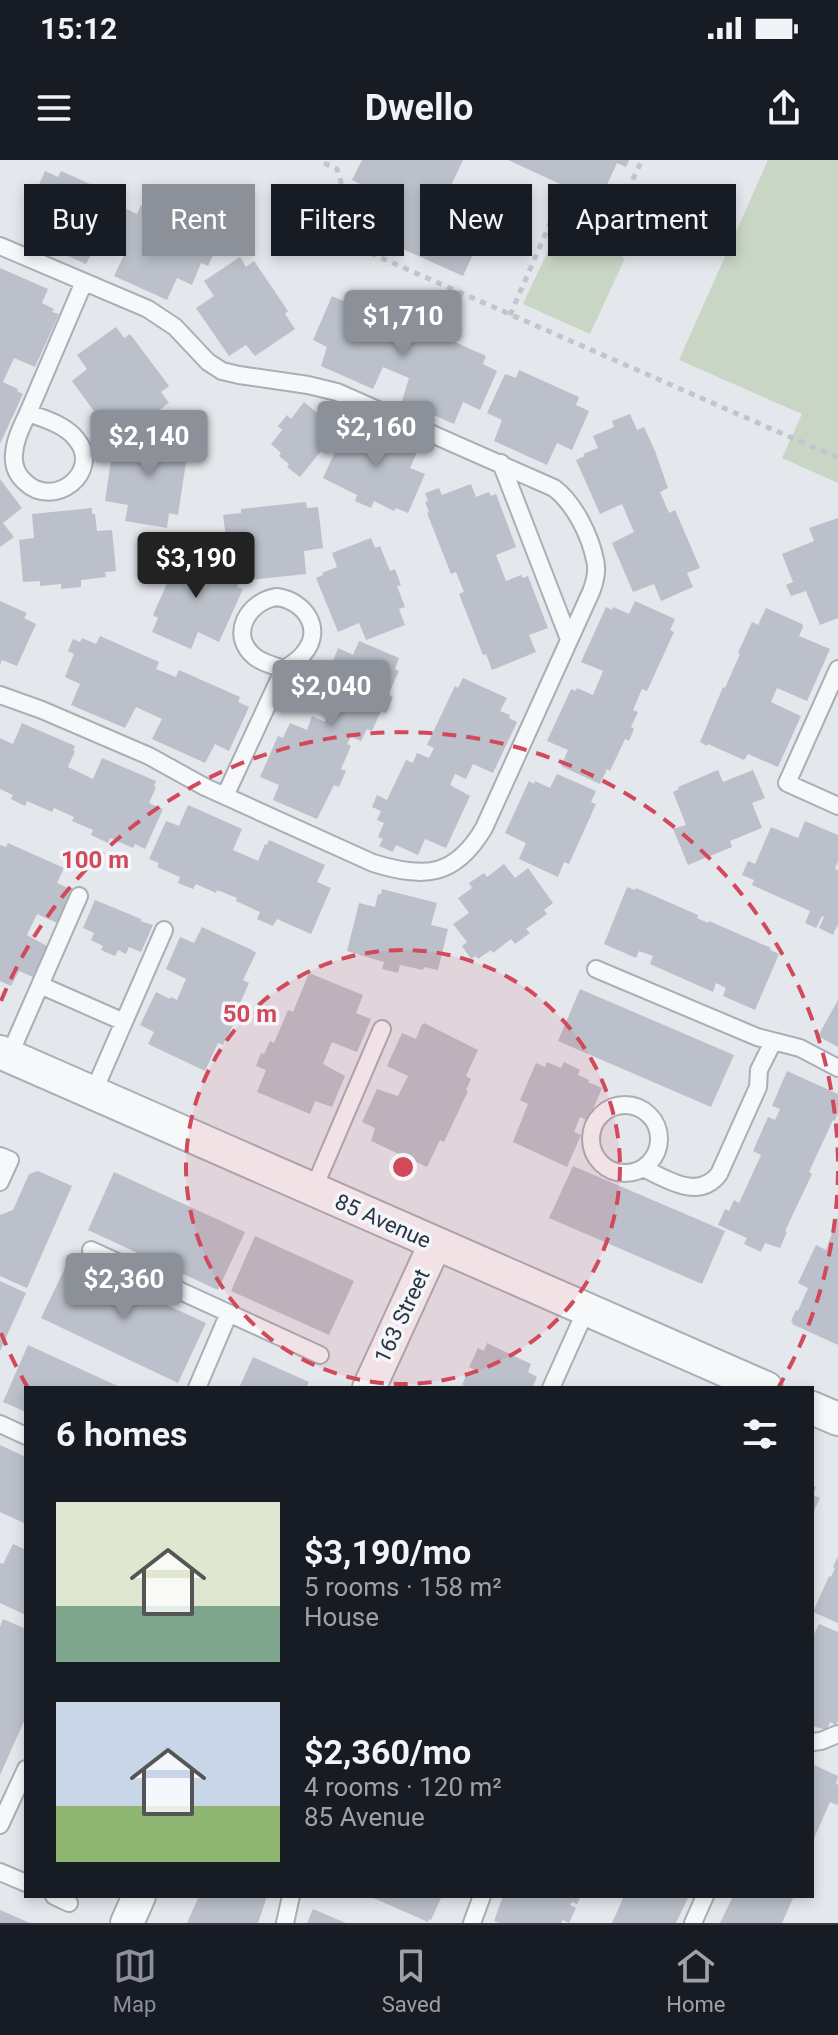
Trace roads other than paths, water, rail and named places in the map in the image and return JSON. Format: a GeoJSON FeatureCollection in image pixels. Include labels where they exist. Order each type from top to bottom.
{"type":"FeatureCollection","features":[{"type":"Feature","properties":{"kind":"street","name":"85 Avenue"},"geometry":{"type":"LineString","coordinates":[[4,1054],[761,1386]]}},
{"type":"Feature","properties":{"kind":"street","name":"163 Street"},"geometry":{"type":"LineString","coordinates":[[370,1386],[435,1244]]}},
{"type":"Feature","properties":{"kind":"street"},"geometry":{"type":"LineString","coordinates":[[814,1409],[838,1419]]}},
{"type":"Feature","properties":{"kind":"street"},"geometry":{"type":"LineString","coordinates":[[127,1923],[138,1898]]}},
{"type":"Feature","properties":{"kind":"lane"},"geometry":{"type":"LineString","coordinates":[[0,246],[159,315],[183,334],[208,362],[222,371],[337,392],[554,488],[571,505],[586,535],[595,560],[596,577],[484,828],[467,852],[446,868],[415,872],[373,863],[190,780],[149,756],[0,695]]}},
{"type":"Feature","properties":{"kind":"lane"},"geometry":{"type":"LineString","coordinates":[[28,413],[52,421],[78,440],[84,460],[81,471],[66,488],[42,492],[31,487],[22,480],[13,458],[28,413],[84,282]]}},
{"type":"Feature","properties":{"kind":"lane"},"geometry":{"type":"LineString","coordinates":[[501,463],[569,639]]}},
{"type":"Feature","properties":{"kind":"lane"},"geometry":{"type":"LineString","coordinates":[[225,796],[284,669],[304,653],[309,644],[312,632],[306,612],[298,604],[277,597],[256,604],[248,613],[243,635],[253,656],[284,669]]}},
{"type":"Feature","properties":{"kind":"lane"},"geometry":{"type":"LineString","coordinates":[[838,669],[787,783],[838,806]]}},
{"type":"Feature","properties":{"kind":"lane"},"geometry":{"type":"LineString","coordinates":[[4,1054],[40,985],[79,896]]}},
{"type":"Feature","properties":{"kind":"lane"},"geometry":{"type":"LineString","coordinates":[[93,1093],[164,930]]}},
{"type":"Feature","properties":{"kind":"lane"},"geometry":{"type":"LineString","coordinates":[[596,969],[757,1037],[800,1048],[838,1068]]}},
{"type":"Feature","properties":{"kind":"lane"},"geometry":{"type":"LineString","coordinates":[[40,985],[124,1022]]}},
{"type":"Feature","properties":{"kind":"lane"},"geometry":{"type":"LineString","coordinates":[[313,1190],[382,1029]]}},
{"type":"Feature","properties":{"kind":"lane"},"geometry":{"type":"LineString","coordinates":[[643,1168],[657,1152],[658,1129],[654,1119],[646,1111],[625,1104],[603,1111],[591,1131],[590,1142],[600,1163],[620,1173],[632,1173],[643,1168],[694,1188],[704,1187],[719,1174],[758,1087],[759,1070],[773,1042]]}},
{"type":"Feature","properties":{"kind":"lane"},"geometry":{"type":"LineString","coordinates":[[0,1156],[10,1160],[0,1182]]}},
{"type":"Feature","properties":{"kind":"lane"},"geometry":{"type":"LineString","coordinates":[[91,1250],[320,1355]]}},
{"type":"Feature","properties":{"kind":"lane"},"geometry":{"type":"LineString","coordinates":[[552,1386],[586,1310]]}},
{"type":"Feature","properties":{"kind":"lane"},"geometry":{"type":"LineString","coordinates":[[198,1386],[229,1313]]}},
{"type":"Feature","properties":{"kind":"lane"},"geometry":{"type":"LineString","coordinates":[[0,1424],[24,1435]]}},
{"type":"Feature","properties":{"kind":"lane"},"geometry":{"type":"LineString","coordinates":[[814,1742],[838,1734]]}},
{"type":"Feature","properties":{"kind":"lane"},"geometry":{"type":"LineString","coordinates":[[0,1825],[24,1773]]}},
{"type":"Feature","properties":{"kind":"lane"},"geometry":{"type":"LineString","coordinates":[[0,1872],[24,1882]]}},
{"type":"Feature","properties":{"kind":"lane"},"geometry":{"type":"LineString","coordinates":[[285,1923],[291,1898]]}},
{"type":"Feature","properties":{"kind":"lane"},"geometry":{"type":"LineString","coordinates":[[472,1923],[481,1898]]}},
{"type":"Feature","properties":{"kind":"lane"},"geometry":{"type":"LineString","coordinates":[[693,1923],[704,1898]]}}]}
